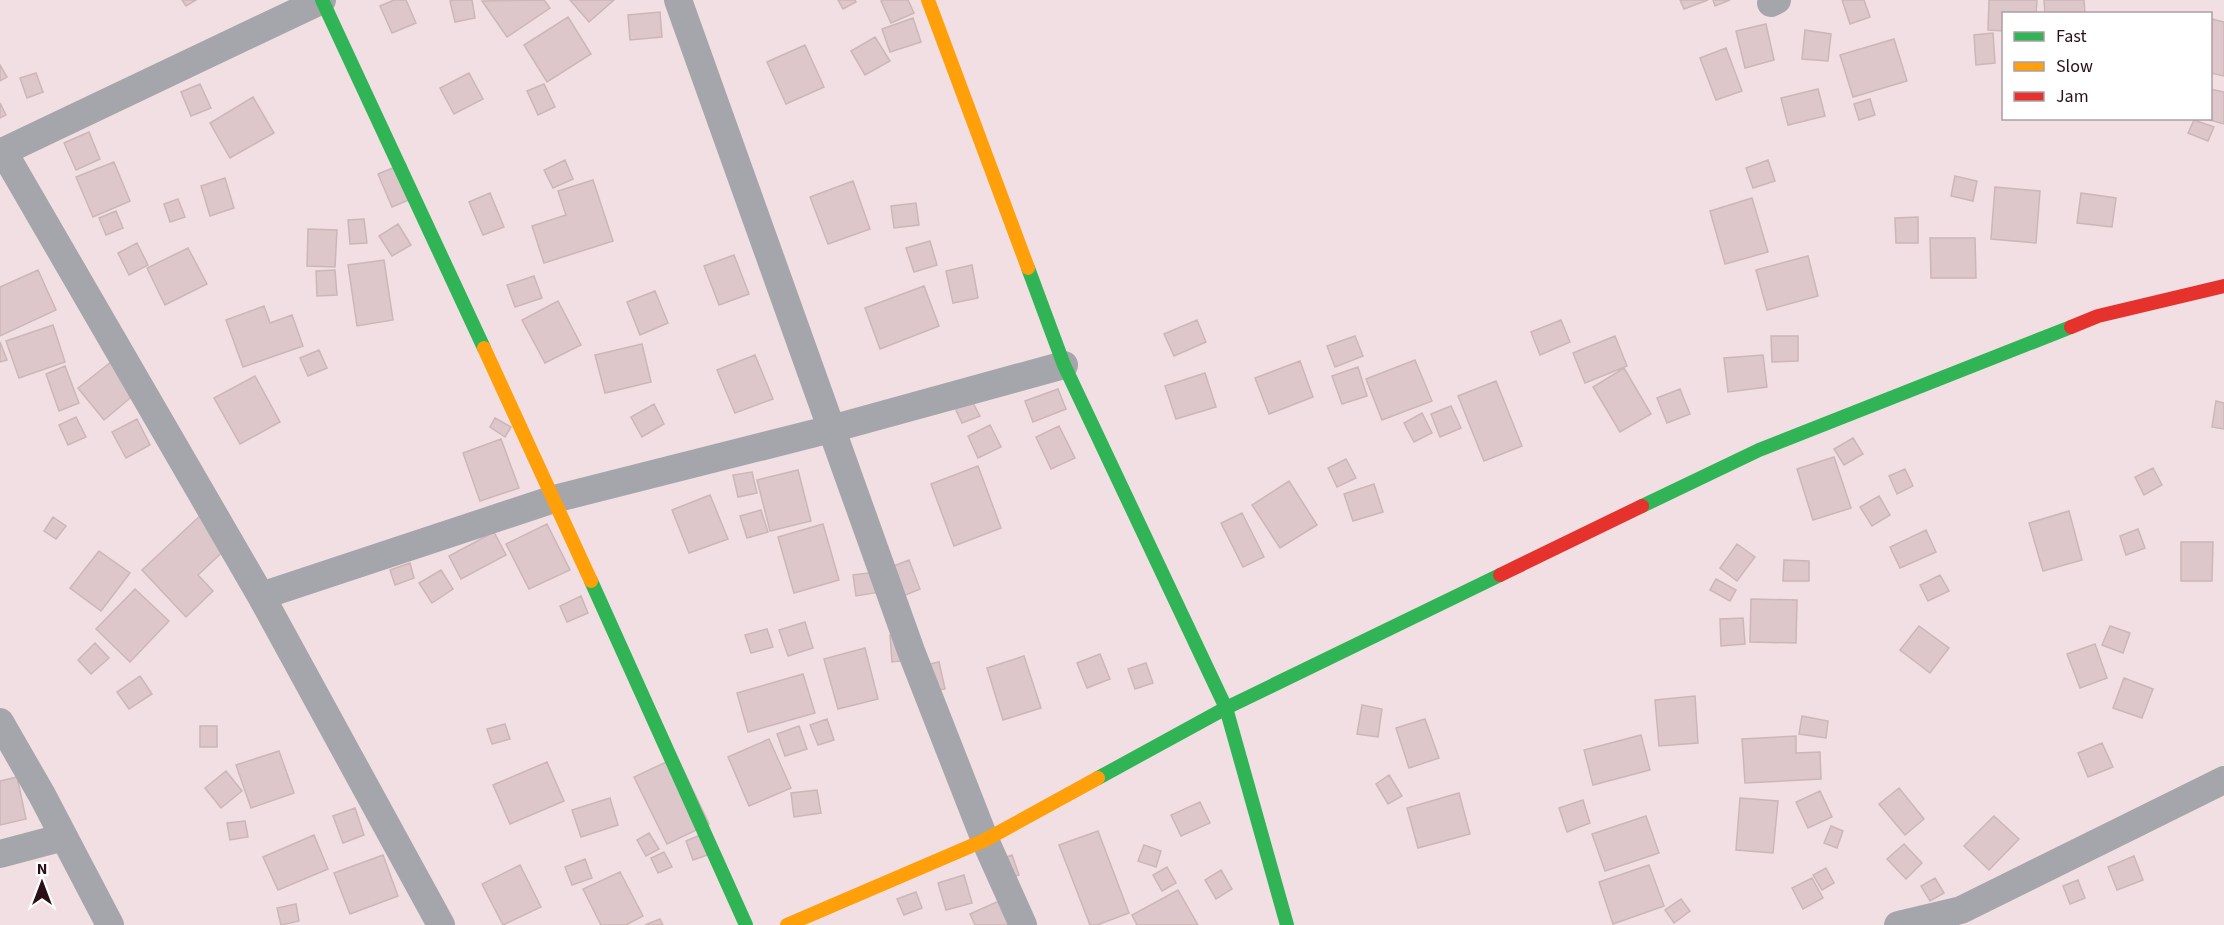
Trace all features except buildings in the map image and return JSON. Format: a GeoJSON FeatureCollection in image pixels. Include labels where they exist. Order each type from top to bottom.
{"type":"FeatureCollection","features":[{"type":"Feature","properties":{"kind":"street"},"geometry":{"type":"LineString","coordinates":[[441,925],[261,596],[2,152],[322,0],[554,499],[746,925]]}},
{"type":"Feature","properties":{"kind":"street"},"geometry":{"type":"LineString","coordinates":[[678,0],[911,651],[985,840],[1023,925]]}},
{"type":"Feature","properties":{"kind":"street"},"geometry":{"type":"LineString","coordinates":[[928,0],[1064,365],[1226,708],[1287,925]]}},
{"type":"Feature","properties":{"kind":"street"},"geometry":{"type":"LineString","coordinates":[[787,925],[985,840],[1226,708],[1759,450],[2098,316],[2224,286]]}},
{"type":"Feature","properties":{"kind":"street"},"geometry":{"type":"LineString","coordinates":[[261,596],[554,499],[831,429],[1064,365]]}},
{"type":"Feature","properties":{"kind":"street"},"geometry":{"type":"LineString","coordinates":[[0,722],[110,925]]}},
{"type":"Feature","properties":{"kind":"street"},"geometry":{"type":"LineString","coordinates":[[1898,925],[1961,910],[2224,780]]}},
{"type":"Feature","properties":{"kind":"street"},"geometry":{"type":"LineString","coordinates":[[0,854],[64,837]]}},
{"type":"Feature","properties":{"kind":"traffic: fast"},"geometry":{"type":"LineString","coordinates":[[322,0],[484,348]]}},
{"type":"Feature","properties":{"kind":"traffic: fast"},"geometry":{"type":"LineString","coordinates":[[1028,268],[1064,365],[1226,708],[1287,925]]}},
{"type":"Feature","properties":{"kind":"traffic: fast"},"geometry":{"type":"LineString","coordinates":[[1642,506],[1759,450],[2071,327]]}},
{"type":"Feature","properties":{"kind":"traffic: fast"},"geometry":{"type":"LineString","coordinates":[[1098,778],[1226,708],[1500,575]]}},
{"type":"Feature","properties":{"kind":"traffic: fast"},"geometry":{"type":"LineString","coordinates":[[591,581],[746,925]]}},
{"type":"Feature","properties":{"kind":"traffic: slow"},"geometry":{"type":"LineString","coordinates":[[928,0],[1028,268]]}},
{"type":"Feature","properties":{"kind":"traffic: slow"},"geometry":{"type":"LineString","coordinates":[[484,348],[591,581]]}},
{"type":"Feature","properties":{"kind":"traffic: slow"},"geometry":{"type":"LineString","coordinates":[[787,925],[985,840],[1098,778]]}},
{"type":"Feature","properties":{"kind":"traffic: jam"},"geometry":{"type":"LineString","coordinates":[[2071,327],[2098,316],[2224,286]]}},
{"type":"Feature","properties":{"kind":"traffic: jam"},"geometry":{"type":"LineString","coordinates":[[1500,575],[1642,506]]}}]}
